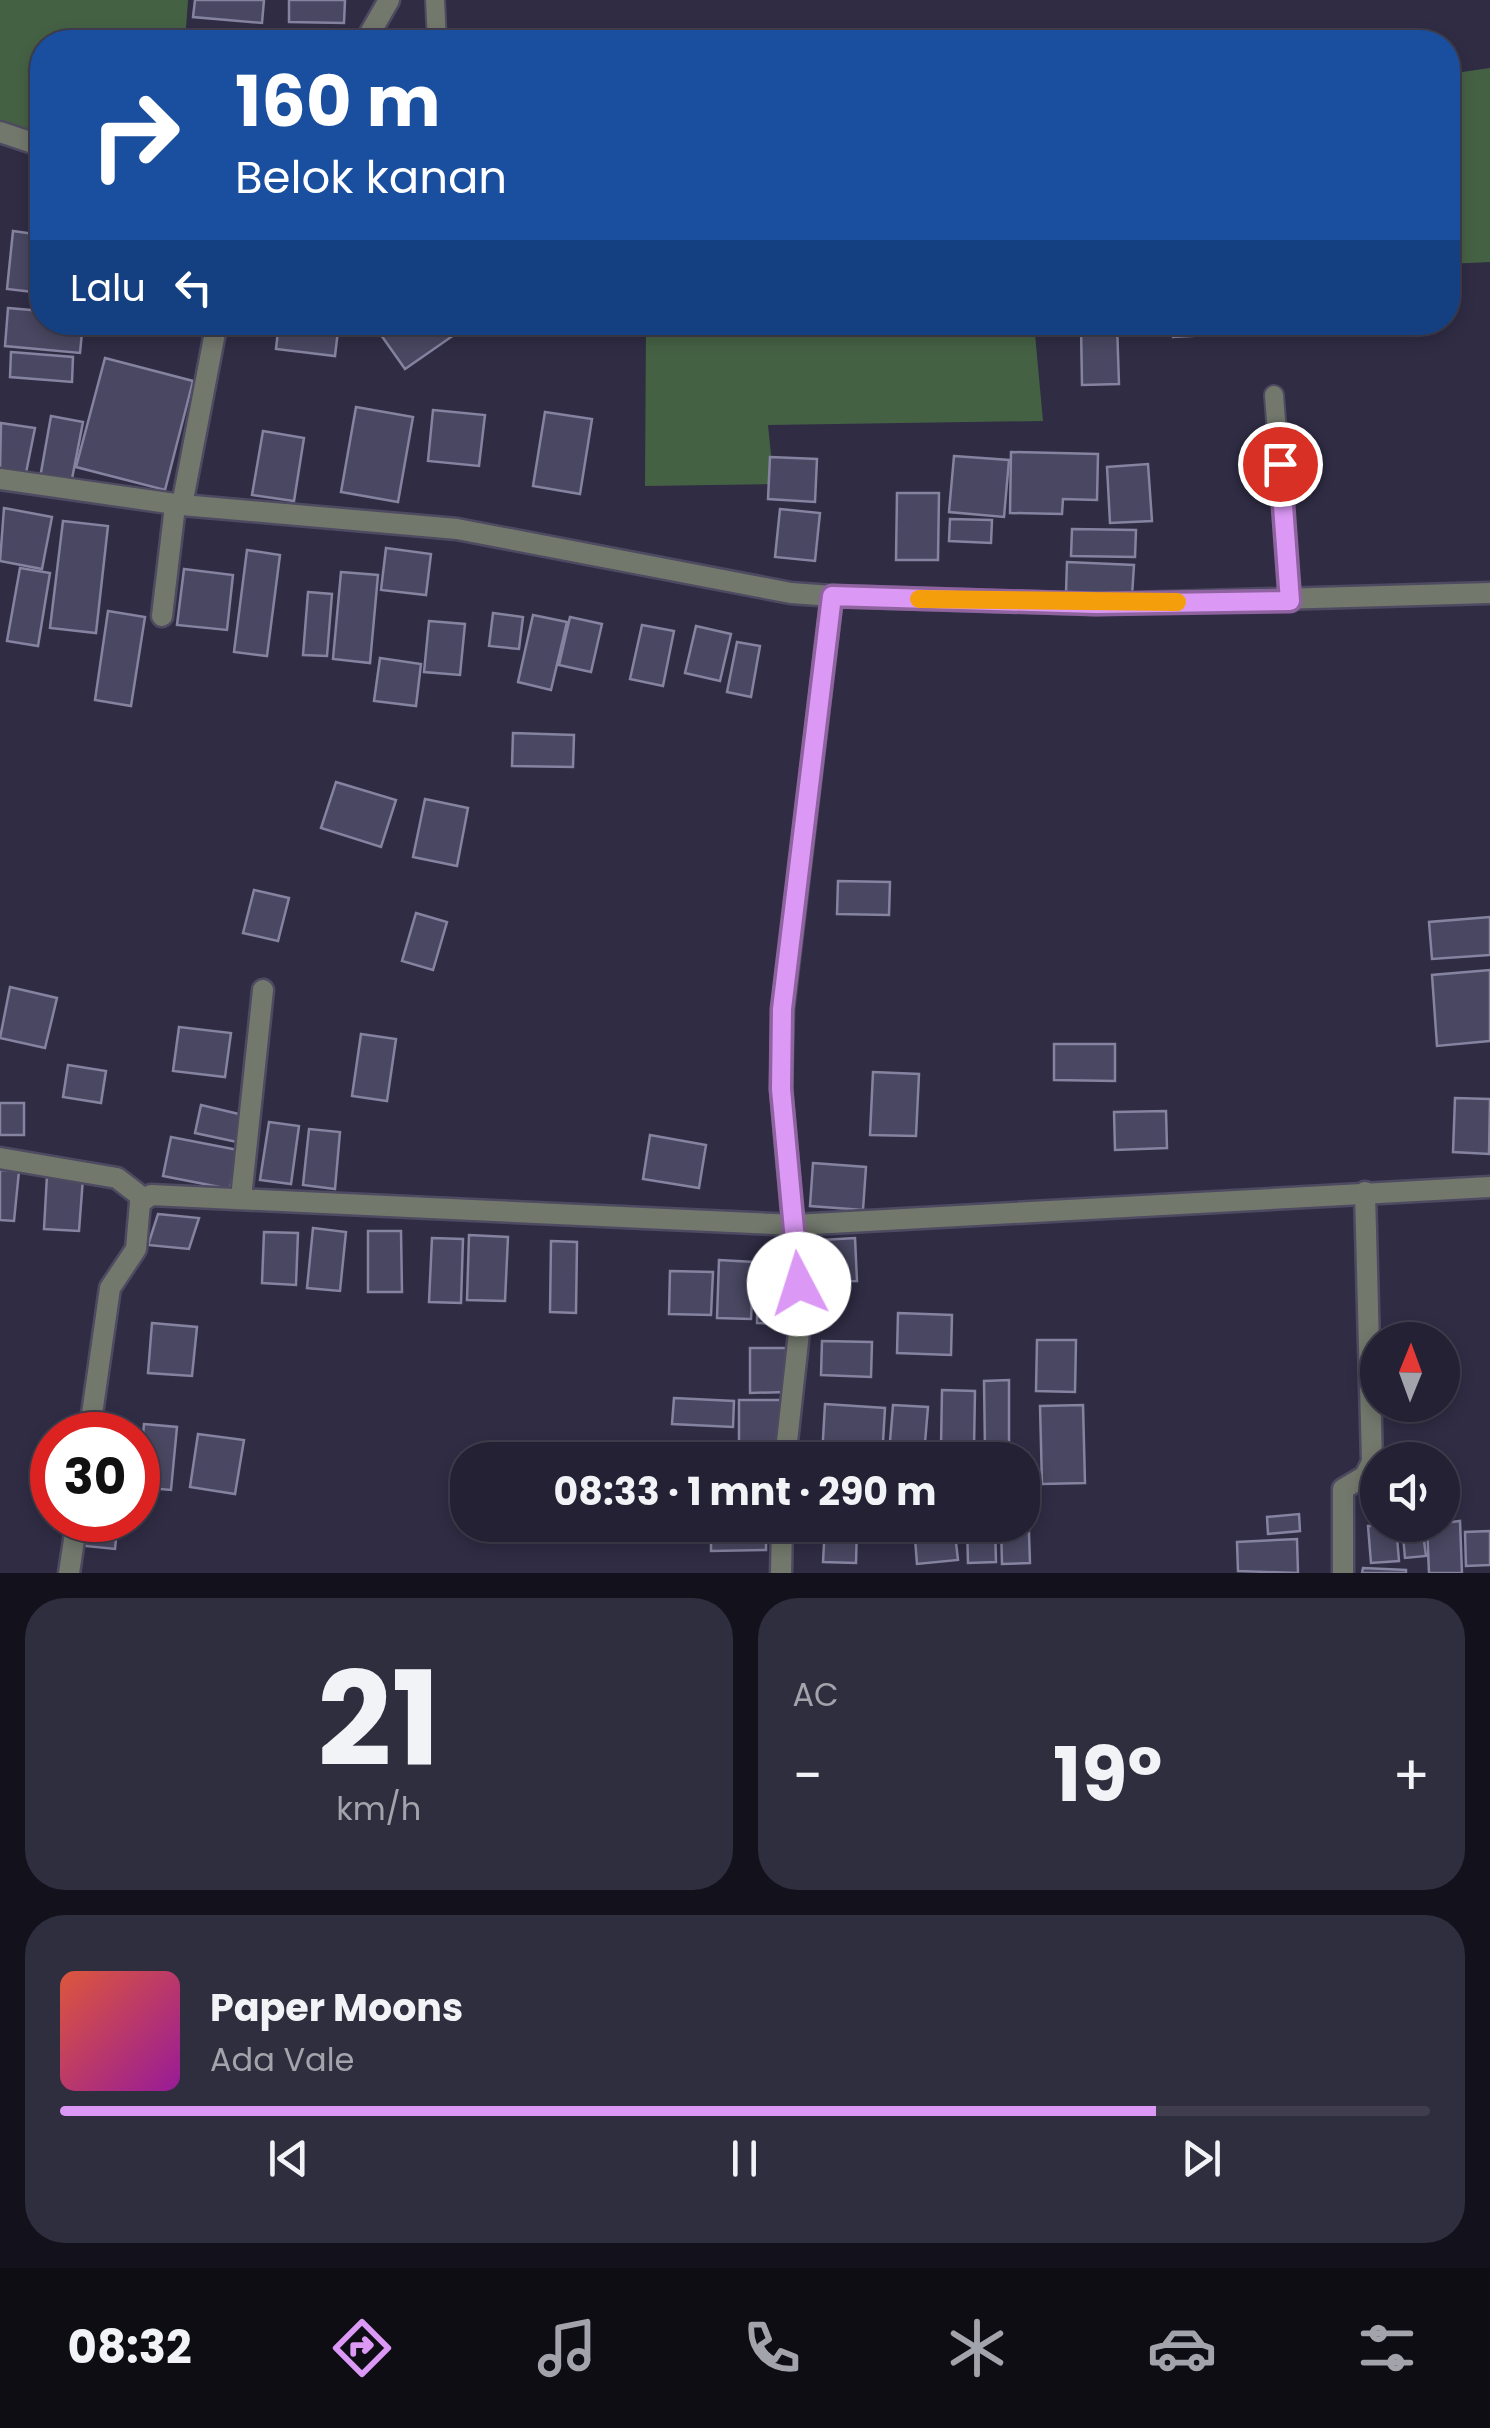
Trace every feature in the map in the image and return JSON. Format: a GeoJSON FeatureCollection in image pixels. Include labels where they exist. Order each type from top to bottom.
{"type":"FeatureCollection","features":[{"type":"Feature","properties":{"kind":"street"},"geometry":{"type":"LineString","coordinates":[[373,30],[390,0]]}},
{"type":"Feature","properties":{"kind":"street"},"geometry":{"type":"LineString","coordinates":[[0,132],[30,142]]}},
{"type":"Feature","properties":{"kind":"street"},"geometry":{"type":"LineString","coordinates":[[162,616],[178,506],[214,335]]}},
{"type":"Feature","properties":{"kind":"street"},"geometry":{"type":"LineString","coordinates":[[0,480],[178,506],[457,528],[791,593],[1096,604],[1490,593]]}},
{"type":"Feature","properties":{"kind":"street"},"geometry":{"type":"LineString","coordinates":[[787,1442],[801,1314],[781,1089],[782,1009],[832,596]]}},
{"type":"Feature","properties":{"kind":"street"},"geometry":{"type":"LineString","coordinates":[[242,1198],[263,990]]}},
{"type":"Feature","properties":{"kind":"street"},"geometry":{"type":"LineString","coordinates":[[0,1158],[118,1178],[144,1198],[242,1198],[794,1225],[1490,1187]]}},
{"type":"Feature","properties":{"kind":"street"},"geometry":{"type":"LineString","coordinates":[[1343,1573],[1344,1490],[1365,1476],[1372,1462],[1365,1192]]}},
{"type":"Feature","properties":{"kind":"street"},"geometry":{"type":"LineString","coordinates":[[92,1412],[110,1288],[136,1249],[144,1198]]}},
{"type":"Feature","properties":{"kind":"street"},"geometry":{"type":"LineString","coordinates":[[70,1573],[74,1542]]}},
{"type":"Feature","properties":{"kind":"street"},"geometry":{"type":"LineString","coordinates":[[781,1573],[782,1542]]}},
{"type":"Feature","properties":{"kind":"lane"},"geometry":{"type":"LineString","coordinates":[[435,0],[436,30]]}},
{"type":"Feature","properties":{"kind":"lane"},"geometry":{"type":"LineString","coordinates":[[1274,395],[1290,601]]}},
{"type":"Feature","properties":{"kind":"green space"},"geometry":{"type":"Polygon","coordinates":[[[0,0],[188,0],[186,30],[30,30],[30,141],[0,137],[0,0]]]}},
{"type":"Feature","properties":{"kind":"green space"},"geometry":{"type":"Polygon","coordinates":[[[1490,68],[1490,262],[1460,263],[1460,72],[1490,68]]]}},
{"type":"Feature","properties":{"kind":"green space"},"geometry":{"type":"Polygon","coordinates":[[[646,335],[1035,335],[1043,421],[768,425],[774,484],[645,486],[646,335]]]}},
{"type":"Feature","properties":{"kind":"building"},"geometry":{"type":"Polygon","coordinates":[[[195,0],[264,0],[262,23],[193,17],[195,0]]]}},
{"type":"Feature","properties":{"kind":"building"},"geometry":{"type":"Polygon","coordinates":[[[289,0],[345,0],[344,23],[289,22],[289,0]]]}},
{"type":"Feature","properties":{"kind":"building"},"geometry":{"type":"Polygon","coordinates":[[[13,231],[30,233],[30,292],[7,289],[13,231]]]}},
{"type":"Feature","properties":{"kind":"building"},"geometry":{"type":"Polygon","coordinates":[[[8,308],[30,310],[30,335],[82,335],[80,353],[5,346],[8,308]]]}},
{"type":"Feature","properties":{"kind":"building"},"geometry":{"type":"Polygon","coordinates":[[[278,335],[337,335],[335,356],[276,349],[278,335]]]}},
{"type":"Feature","properties":{"kind":"building"},"geometry":{"type":"Polygon","coordinates":[[[381,335],[454,335],[405,369],[381,335]]]}},
{"type":"Feature","properties":{"kind":"building"},"geometry":{"type":"Polygon","coordinates":[[[1081,335],[1117,335],[1119,384],[1082,385],[1081,335]]]}},
{"type":"Feature","properties":{"kind":"building"},"geometry":{"type":"Polygon","coordinates":[[[11,352],[73,357],[72,382],[10,377],[11,352]]]}},
{"type":"Feature","properties":{"kind":"building"},"geometry":{"type":"Polygon","coordinates":[[[105,358],[193,381],[165,490],[76,467],[105,358]]]}},
{"type":"Feature","properties":{"kind":"building"},"geometry":{"type":"Polygon","coordinates":[[[356,407],[413,417],[398,502],[341,492],[356,407]]]}},
{"type":"Feature","properties":{"kind":"building"},"geometry":{"type":"Polygon","coordinates":[[[433,410],[485,415],[479,466],[428,461],[433,410]]]}},
{"type":"Feature","properties":{"kind":"building"},"geometry":{"type":"Polygon","coordinates":[[[545,412],[592,419],[580,494],[533,486],[545,412]]]}},
{"type":"Feature","properties":{"kind":"building"},"geometry":{"type":"Polygon","coordinates":[[[51,416],[83,422],[71,484],[40,478],[51,416]]]}},
{"type":"Feature","properties":{"kind":"building"},"geometry":{"type":"Polygon","coordinates":[[[1,423],[35,428],[26,473],[0,471],[1,423]]]}},
{"type":"Feature","properties":{"kind":"building"},"geometry":{"type":"Polygon","coordinates":[[[263,431],[304,438],[294,501],[252,495],[263,431]]]}},
{"type":"Feature","properties":{"kind":"building"},"geometry":{"type":"Polygon","coordinates":[[[1011,452],[1098,454],[1097,500],[1063,499],[1062,514],[1010,513],[1011,452]]]}},
{"type":"Feature","properties":{"kind":"building"},"geometry":{"type":"Polygon","coordinates":[[[954,456],[1009,460],[1004,517],[949,512],[954,456]]]}},
{"type":"Feature","properties":{"kind":"building"},"geometry":{"type":"Polygon","coordinates":[[[770,457],[817,459],[815,502],[768,499],[770,457]]]}},
{"type":"Feature","properties":{"kind":"building"},"geometry":{"type":"Polygon","coordinates":[[[1148,464],[1152,521],[1110,523],[1107,467],[1148,464]]]}},
{"type":"Feature","properties":{"kind":"building"},"geometry":{"type":"Polygon","coordinates":[[[897,493],[939,493],[938,560],[896,560],[897,493]]]}},
{"type":"Feature","properties":{"kind":"building"},"geometry":{"type":"Polygon","coordinates":[[[4,508],[52,517],[42,569],[0,561],[4,508]]]}},
{"type":"Feature","properties":{"kind":"building"},"geometry":{"type":"Polygon","coordinates":[[[780,509],[820,513],[815,561],[775,557],[780,509]]]}},
{"type":"Feature","properties":{"kind":"building"},"geometry":{"type":"Polygon","coordinates":[[[950,519],[992,520],[991,543],[949,541],[950,519]]]}},
{"type":"Feature","properties":{"kind":"building"},"geometry":{"type":"Polygon","coordinates":[[[63,521],[108,526],[96,633],[50,628],[63,521]]]}},
{"type":"Feature","properties":{"kind":"building"},"geometry":{"type":"Polygon","coordinates":[[[1072,529],[1136,530],[1135,557],[1071,556],[1072,529]]]}},
{"type":"Feature","properties":{"kind":"building"},"geometry":{"type":"Polygon","coordinates":[[[386,548],[431,554],[426,595],[381,590],[386,548]]]}},
{"type":"Feature","properties":{"kind":"building"},"geometry":{"type":"Polygon","coordinates":[[[247,550],[280,555],[267,656],[234,652],[247,550]]]}},
{"type":"Feature","properties":{"kind":"building"},"geometry":{"type":"Polygon","coordinates":[[[1067,562],[1134,565],[1132,596],[1066,593],[1067,562]]]}},
{"type":"Feature","properties":{"kind":"building"},"geometry":{"type":"Polygon","coordinates":[[[20,568],[50,573],[38,646],[7,641],[20,568]]]}},
{"type":"Feature","properties":{"kind":"building"},"geometry":{"type":"Polygon","coordinates":[[[184,569],[233,575],[227,630],[177,625],[184,569]]]}},
{"type":"Feature","properties":{"kind":"building"},"geometry":{"type":"Polygon","coordinates":[[[341,572],[378,575],[370,663],[333,659],[341,572]]]}},
{"type":"Feature","properties":{"kind":"building"},"geometry":{"type":"Polygon","coordinates":[[[308,592],[332,594],[327,656],[303,655],[308,592]]]}},
{"type":"Feature","properties":{"kind":"building"},"geometry":{"type":"Polygon","coordinates":[[[108,611],[145,617],[131,706],[95,700],[108,611]]]}},
{"type":"Feature","properties":{"kind":"building"},"geometry":{"type":"Polygon","coordinates":[[[493,613],[523,617],[519,649],[489,646],[493,613]]]}},
{"type":"Feature","properties":{"kind":"building"},"geometry":{"type":"Polygon","coordinates":[[[533,615],[567,622],[551,690],[518,682],[533,615]]]}},
{"type":"Feature","properties":{"kind":"building"},"geometry":{"type":"Polygon","coordinates":[[[570,617],[602,624],[591,672],[559,665],[570,617]]]}},
{"type":"Feature","properties":{"kind":"building"},"geometry":{"type":"Polygon","coordinates":[[[429,621],[465,624],[460,675],[424,672],[429,621]]]}},
{"type":"Feature","properties":{"kind":"building"},"geometry":{"type":"Polygon","coordinates":[[[642,625],[674,631],[663,686],[630,679],[642,625]]]}},
{"type":"Feature","properties":{"kind":"building"},"geometry":{"type":"Polygon","coordinates":[[[696,626],[731,634],[720,681],[685,673],[696,626]]]}},
{"type":"Feature","properties":{"kind":"building"},"geometry":{"type":"Polygon","coordinates":[[[737,642],[760,646],[751,697],[727,692],[737,642]]]}},
{"type":"Feature","properties":{"kind":"building"},"geometry":{"type":"Polygon","coordinates":[[[380,658],[421,664],[416,706],[374,701],[380,658]]]}},
{"type":"Feature","properties":{"kind":"building"},"geometry":{"type":"Polygon","coordinates":[[[513,733],[574,735],[573,767],[512,766],[513,733]]]}},
{"type":"Feature","properties":{"kind":"building"},"geometry":{"type":"Polygon","coordinates":[[[336,782],[396,800],[381,847],[321,828],[336,782]]]}},
{"type":"Feature","properties":{"kind":"building"},"geometry":{"type":"Polygon","coordinates":[[[425,799],[468,808],[457,866],[413,857],[425,799]]]}},
{"type":"Feature","properties":{"kind":"building"},"geometry":{"type":"Polygon","coordinates":[[[838,881],[890,882],[889,915],[837,914],[838,881]]]}},
{"type":"Feature","properties":{"kind":"building"},"geometry":{"type":"Polygon","coordinates":[[[254,890],[289,898],[278,941],[243,933],[254,890]]]}},
{"type":"Feature","properties":{"kind":"building"},"geometry":{"type":"Polygon","coordinates":[[[416,913],[447,922],[433,970],[402,961],[416,913]]]}},
{"type":"Feature","properties":{"kind":"building"},"geometry":{"type":"Polygon","coordinates":[[[1490,917],[1490,955],[1432,959],[1429,922],[1490,917]]]}},
{"type":"Feature","properties":{"kind":"building"},"geometry":{"type":"Polygon","coordinates":[[[1490,970],[1490,1041],[1437,1046],[1432,975],[1490,970]]]}},
{"type":"Feature","properties":{"kind":"building"},"geometry":{"type":"Polygon","coordinates":[[[10,987],[57,998],[45,1048],[0,1038],[10,987]]]}},
{"type":"Feature","properties":{"kind":"building"},"geometry":{"type":"Polygon","coordinates":[[[179,1027],[231,1033],[225,1077],[173,1071],[179,1027]]]}},
{"type":"Feature","properties":{"kind":"building"},"geometry":{"type":"Polygon","coordinates":[[[361,1034],[396,1039],[387,1101],[352,1096],[361,1034]]]}},
{"type":"Feature","properties":{"kind":"building"},"geometry":{"type":"Polygon","coordinates":[[[1054,1044],[1115,1044],[1115,1081],[1054,1080],[1054,1044]]]}},
{"type":"Feature","properties":{"kind":"building"},"geometry":{"type":"Polygon","coordinates":[[[68,1065],[106,1071],[101,1103],[63,1097],[68,1065]]]}},
{"type":"Feature","properties":{"kind":"building"},"geometry":{"type":"Polygon","coordinates":[[[873,1072],[919,1074],[916,1136],[870,1135],[873,1072]]]}},
{"type":"Feature","properties":{"kind":"building"},"geometry":{"type":"Polygon","coordinates":[[[1455,1098],[1490,1099],[1489,1154],[1453,1152],[1455,1098]]]}},
{"type":"Feature","properties":{"kind":"building"},"geometry":{"type":"Polygon","coordinates":[[[0,1103],[24,1103],[24,1135],[0,1135],[0,1103]]]}},
{"type":"Feature","properties":{"kind":"building"},"geometry":{"type":"Polygon","coordinates":[[[201,1105],[243,1115],[237,1142],[195,1133],[201,1105]]]}},
{"type":"Feature","properties":{"kind":"building"},"geometry":{"type":"Polygon","coordinates":[[[1166,1111],[1167,1148],[1115,1150],[1114,1112],[1166,1111]]]}},
{"type":"Feature","properties":{"kind":"building"},"geometry":{"type":"Polygon","coordinates":[[[269,1122],[299,1126],[291,1184],[260,1180],[269,1122]]]}},
{"type":"Feature","properties":{"kind":"building"},"geometry":{"type":"Polygon","coordinates":[[[309,1129],[340,1132],[335,1189],[303,1185],[309,1129]]]}},
{"type":"Feature","properties":{"kind":"building"},"geometry":{"type":"Polygon","coordinates":[[[650,1135],[706,1145],[699,1188],[643,1179],[650,1135]]]}},
{"type":"Feature","properties":{"kind":"building"},"geometry":{"type":"Polygon","coordinates":[[[171,1137],[238,1150],[230,1189],[163,1176],[171,1137]]]}},
{"type":"Feature","properties":{"kind":"building"},"geometry":{"type":"Polygon","coordinates":[[[813,1163],[866,1167],[863,1210],[810,1206],[813,1163]]]}},
{"type":"Feature","properties":{"kind":"building"},"geometry":{"type":"Polygon","coordinates":[[[0,1170],[19,1171],[14,1221],[0,1220],[0,1170]]]}},
{"type":"Feature","properties":{"kind":"building"},"geometry":{"type":"Polygon","coordinates":[[[47,1175],[83,1178],[79,1231],[44,1229],[47,1175]]]}},
{"type":"Feature","properties":{"kind":"building"},"geometry":{"type":"Polygon","coordinates":[[[158,1214],[199,1218],[189,1249],[148,1245],[158,1214]]]}},
{"type":"Feature","properties":{"kind":"building"},"geometry":{"type":"Polygon","coordinates":[[[313,1228],[346,1232],[340,1291],[307,1288],[313,1228]]]}},
{"type":"Feature","properties":{"kind":"building"},"geometry":{"type":"Polygon","coordinates":[[[368,1231],[401,1231],[402,1292],[368,1292],[368,1231]]]}},
{"type":"Feature","properties":{"kind":"building"},"geometry":{"type":"Polygon","coordinates":[[[264,1232],[298,1233],[296,1285],[262,1283],[264,1232]]]}},
{"type":"Feature","properties":{"kind":"building"},"geometry":{"type":"Polygon","coordinates":[[[469,1235],[508,1237],[505,1301],[467,1300],[469,1235]]]}},
{"type":"Feature","properties":{"kind":"building"},"geometry":{"type":"Polygon","coordinates":[[[432,1238],[463,1239],[461,1303],[429,1302],[432,1238]]]}},
{"type":"Feature","properties":{"kind":"building"},"geometry":{"type":"Polygon","coordinates":[[[855,1238],[857,1281],[823,1282],[822,1240],[855,1238]]]}},
{"type":"Feature","properties":{"kind":"building"},"geometry":{"type":"Polygon","coordinates":[[[551,1241],[577,1242],[576,1313],[550,1312],[551,1241]]]}},
{"type":"Feature","properties":{"kind":"building"},"geometry":{"type":"Polygon","coordinates":[[[719,1260],[754,1262],[751,1319],[717,1318],[719,1260]]]}},
{"type":"Feature","properties":{"kind":"building"},"geometry":{"type":"Polygon","coordinates":[[[758,1268],[791,1269],[789,1324],[757,1323],[758,1268]]]}},
{"type":"Feature","properties":{"kind":"building"},"geometry":{"type":"Polygon","coordinates":[[[670,1271],[713,1272],[711,1315],[669,1314],[670,1271]]]}},
{"type":"Feature","properties":{"kind":"building"},"geometry":{"type":"Polygon","coordinates":[[[898,1313],[952,1315],[951,1355],[897,1353],[898,1313]]]}},
{"type":"Feature","properties":{"kind":"building"},"geometry":{"type":"Polygon","coordinates":[[[152,1323],[197,1327],[192,1376],[148,1373],[152,1323]]]}},
{"type":"Feature","properties":{"kind":"building"},"geometry":{"type":"Polygon","coordinates":[[[1037,1340],[1076,1340],[1075,1392],[1036,1391],[1037,1340]]]}},
{"type":"Feature","properties":{"kind":"building"},"geometry":{"type":"Polygon","coordinates":[[[822,1341],[872,1342],[871,1377],[821,1375],[822,1341]]]}},
{"type":"Feature","properties":{"kind":"building"},"geometry":{"type":"Polygon","coordinates":[[[750,1348],[786,1348],[787,1392],[750,1393],[750,1348]]]}},
{"type":"Feature","properties":{"kind":"building"},"geometry":{"type":"Polygon","coordinates":[[[1009,1380],[1009,1442],[985,1442],[984,1381],[1009,1380]]]}},
{"type":"Feature","properties":{"kind":"building"},"geometry":{"type":"Polygon","coordinates":[[[942,1390],[975,1391],[974,1442],[941,1442],[942,1390]]]}},
{"type":"Feature","properties":{"kind":"building"},"geometry":{"type":"Polygon","coordinates":[[[674,1398],[734,1401],[733,1427],[672,1424],[674,1398]]]}},
{"type":"Feature","properties":{"kind":"building"},"geometry":{"type":"Polygon","coordinates":[[[739,1400],[782,1400],[782,1442],[739,1442],[739,1400]]]}},
{"type":"Feature","properties":{"kind":"building"},"geometry":{"type":"Polygon","coordinates":[[[825,1404],[885,1408],[883,1442],[823,1442],[825,1404]]]}},
{"type":"Feature","properties":{"kind":"building"},"geometry":{"type":"Polygon","coordinates":[[[893,1405],[928,1407],[925,1442],[890,1442],[893,1405]]]}},
{"type":"Feature","properties":{"kind":"building"},"geometry":{"type":"Polygon","coordinates":[[[1083,1405],[1085,1483],[1042,1484],[1040,1406],[1083,1405]]]}},
{"type":"Feature","properties":{"kind":"building"},"geometry":{"type":"Polygon","coordinates":[[[160,1425],[177,1427],[171,1490],[160,1489],[160,1425]]]}},
{"type":"Feature","properties":{"kind":"building"},"geometry":{"type":"Polygon","coordinates":[[[198,1434],[244,1440],[235,1494],[190,1487],[198,1434]]]}},
{"type":"Feature","properties":{"kind":"building"},"geometry":{"type":"Polygon","coordinates":[[[1299,1514],[1300,1531],[1268,1534],[1267,1517],[1299,1514]]]}},
{"type":"Feature","properties":{"kind":"building"},"geometry":{"type":"Polygon","coordinates":[[[1460,1521],[1462,1573],[1429,1573],[1428,1542],[1460,1542],[1460,1521]]]}},
{"type":"Feature","properties":{"kind":"building"},"geometry":{"type":"Polygon","coordinates":[[[1490,1531],[1490,1565],[1466,1566],[1465,1532],[1490,1531]]]}},
{"type":"Feature","properties":{"kind":"building"},"geometry":{"type":"Polygon","coordinates":[[[1297,1539],[1298,1573],[1238,1571],[1237,1542],[1297,1539]]]}},
{"type":"Feature","properties":{"kind":"building"},"geometry":{"type":"Polygon","coordinates":[[[85,1542],[116,1542],[115,1549],[85,1546],[85,1542]]]}},
{"type":"Feature","properties":{"kind":"building"},"geometry":{"type":"Polygon","coordinates":[[[711,1542],[766,1542],[766,1550],[711,1551],[711,1542]]]}},
{"type":"Feature","properties":{"kind":"building"},"geometry":{"type":"Polygon","coordinates":[[[824,1542],[857,1542],[856,1563],[823,1562],[824,1542]]]}},
{"type":"Feature","properties":{"kind":"building"},"geometry":{"type":"Polygon","coordinates":[[[915,1542],[956,1542],[958,1560],[917,1564],[915,1542]]]}},
{"type":"Feature","properties":{"kind":"building"},"geometry":{"type":"Polygon","coordinates":[[[967,1542],[995,1542],[996,1562],[968,1563],[967,1542]]]}},
{"type":"Feature","properties":{"kind":"building"},"geometry":{"type":"Polygon","coordinates":[[[1001,1542],[1029,1542],[1030,1563],[1002,1564],[1001,1542]]]}},
{"type":"Feature","properties":{"kind":"building"},"geometry":{"type":"Polygon","coordinates":[[[1369,1542],[1397,1542],[1399,1561],[1371,1563],[1369,1542]]]}},
{"type":"Feature","properties":{"kind":"building"},"geometry":{"type":"Polygon","coordinates":[[[1404,1542],[1424,1542],[1426,1556],[1405,1558],[1404,1542]]]}},
{"type":"Feature","properties":{"kind":"building"},"geometry":{"type":"Polygon","coordinates":[[[1363,1568],[1406,1570],[1406,1573],[1362,1573],[1363,1568]]]}},
{"type":"Feature","properties":{"kind":"slow traffic"},"geometry":{"type":"LineString","coordinates":[[919,599],[1177,602]]}},
{"type":"Feature","properties":{"kind":"route"},"geometry":{"type":"LineString","coordinates":[[799,1284],[781,1089],[782,1009],[832,596],[1096,604],[1290,601],[1280,464]]}}]}
